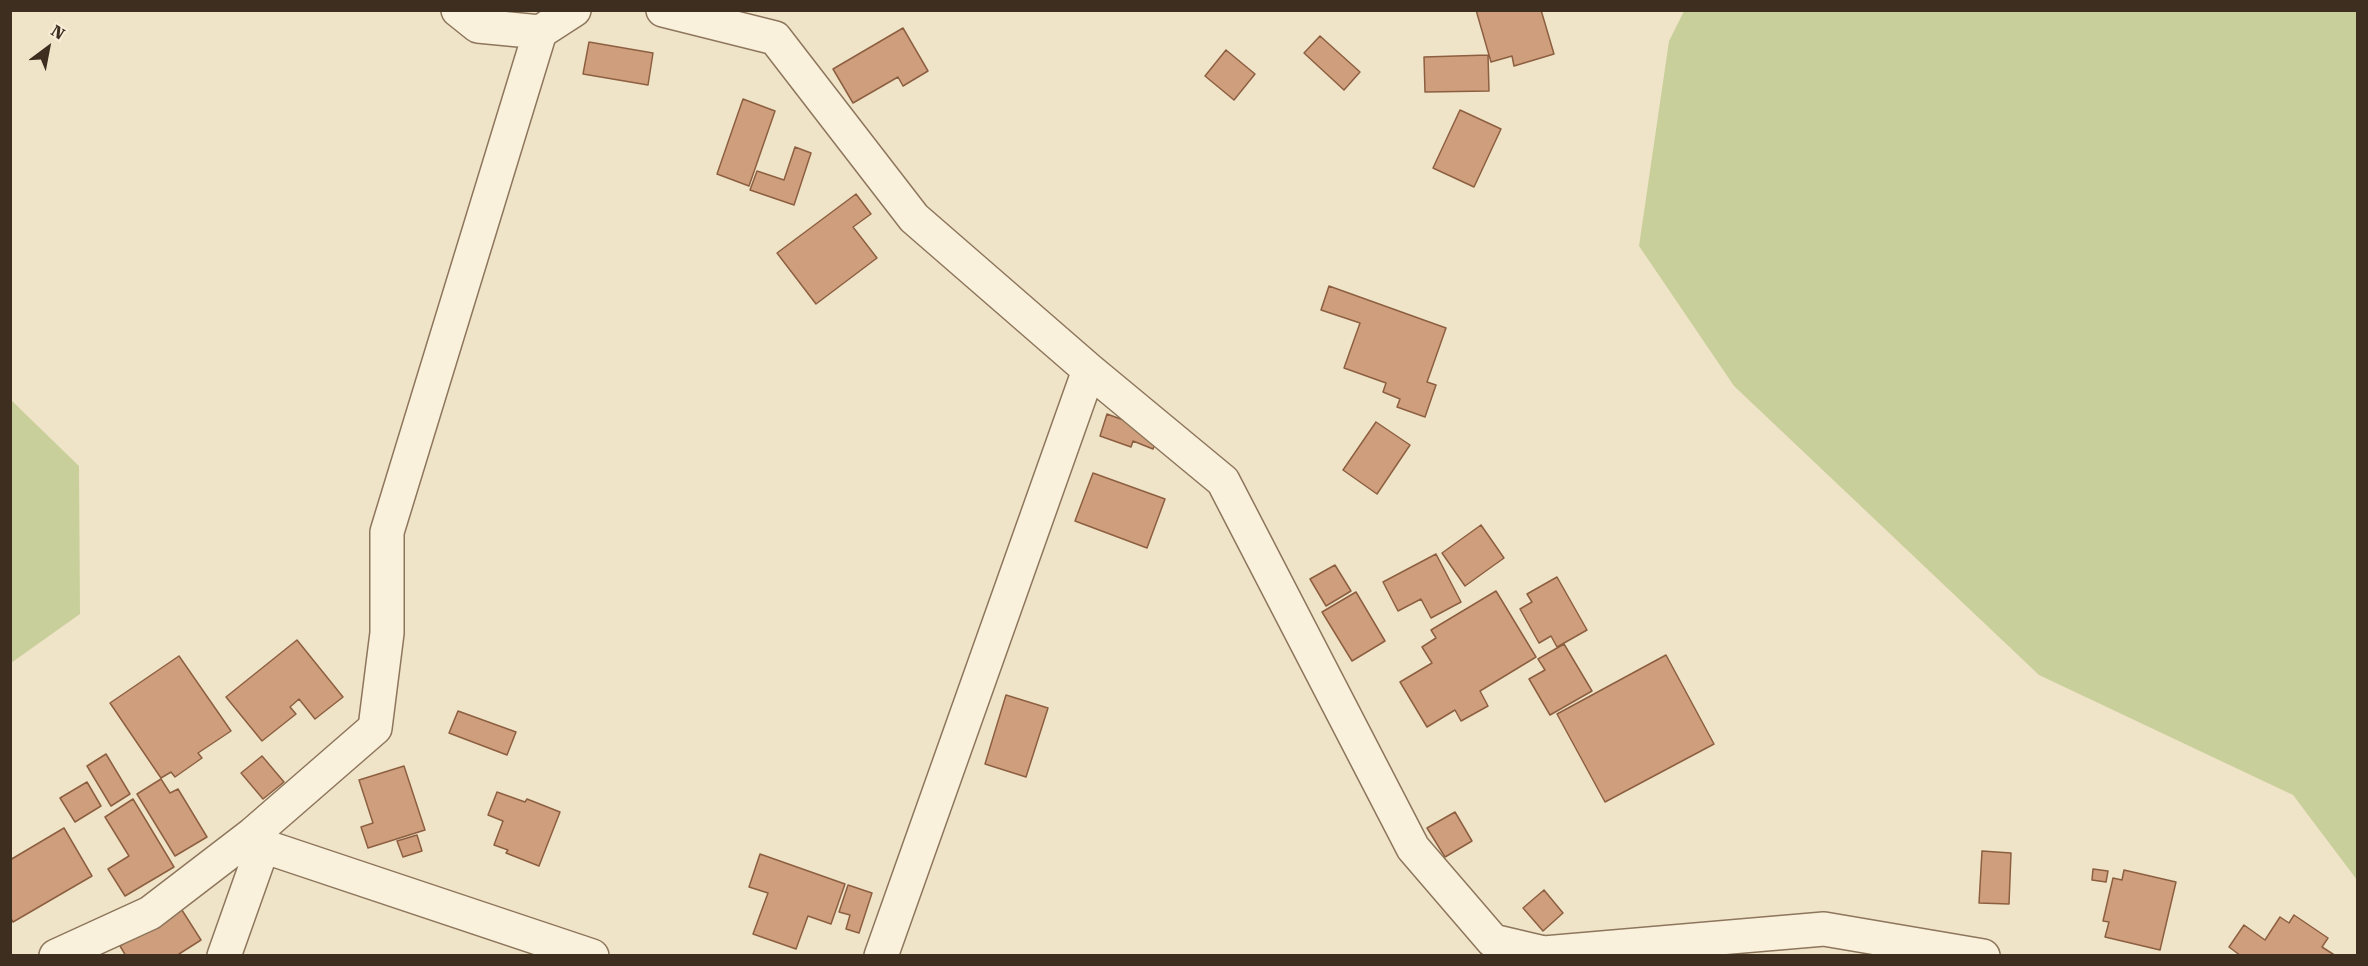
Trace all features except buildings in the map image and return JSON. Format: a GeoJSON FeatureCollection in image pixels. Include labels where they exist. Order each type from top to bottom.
{"type":"FeatureCollection","features":[{"type":"Feature","properties":{"kind":"street"},"geometry":{"type":"LineString","coordinates":[[458,10],[478,26],[540,32],[574,10]]}},
{"type":"Feature","properties":{"kind":"street"},"geometry":{"type":"LineString","coordinates":[[663,10],[775,38],[914,218],[1223,481],[1413,848],[1492,941],[1544,953],[1824,929],[1983,956]]}},
{"type":"Feature","properties":{"kind":"street"},"geometry":{"type":"LineString","coordinates":[[56,956],[150,913],[258,840],[375,728],[387,633],[387,532],[540,32]]}},
{"type":"Feature","properties":{"kind":"street"},"geometry":{"type":"LineString","coordinates":[[881,956],[1089,369]]}},
{"type":"Feature","properties":{"kind":"street"},"geometry":{"type":"LineString","coordinates":[[224,956],[258,840]]}},
{"type":"Feature","properties":{"kind":"street"},"geometry":{"type":"LineString","coordinates":[[258,840],[592,956]]}},
{"type":"Feature","properties":{"kind":"green space"},"geometry":{"type":"Polygon","coordinates":[[[1684,11],[2357,11],[2357,880],[2293,795],[2039,675],[1734,386],[1639,246],[1669,41],[1684,11]]]}},
{"type":"Feature","properties":{"kind":"green space"},"geometry":{"type":"Polygon","coordinates":[[[10,399],[79,466],[80,614],[11,663],[10,399]]]}}]}
